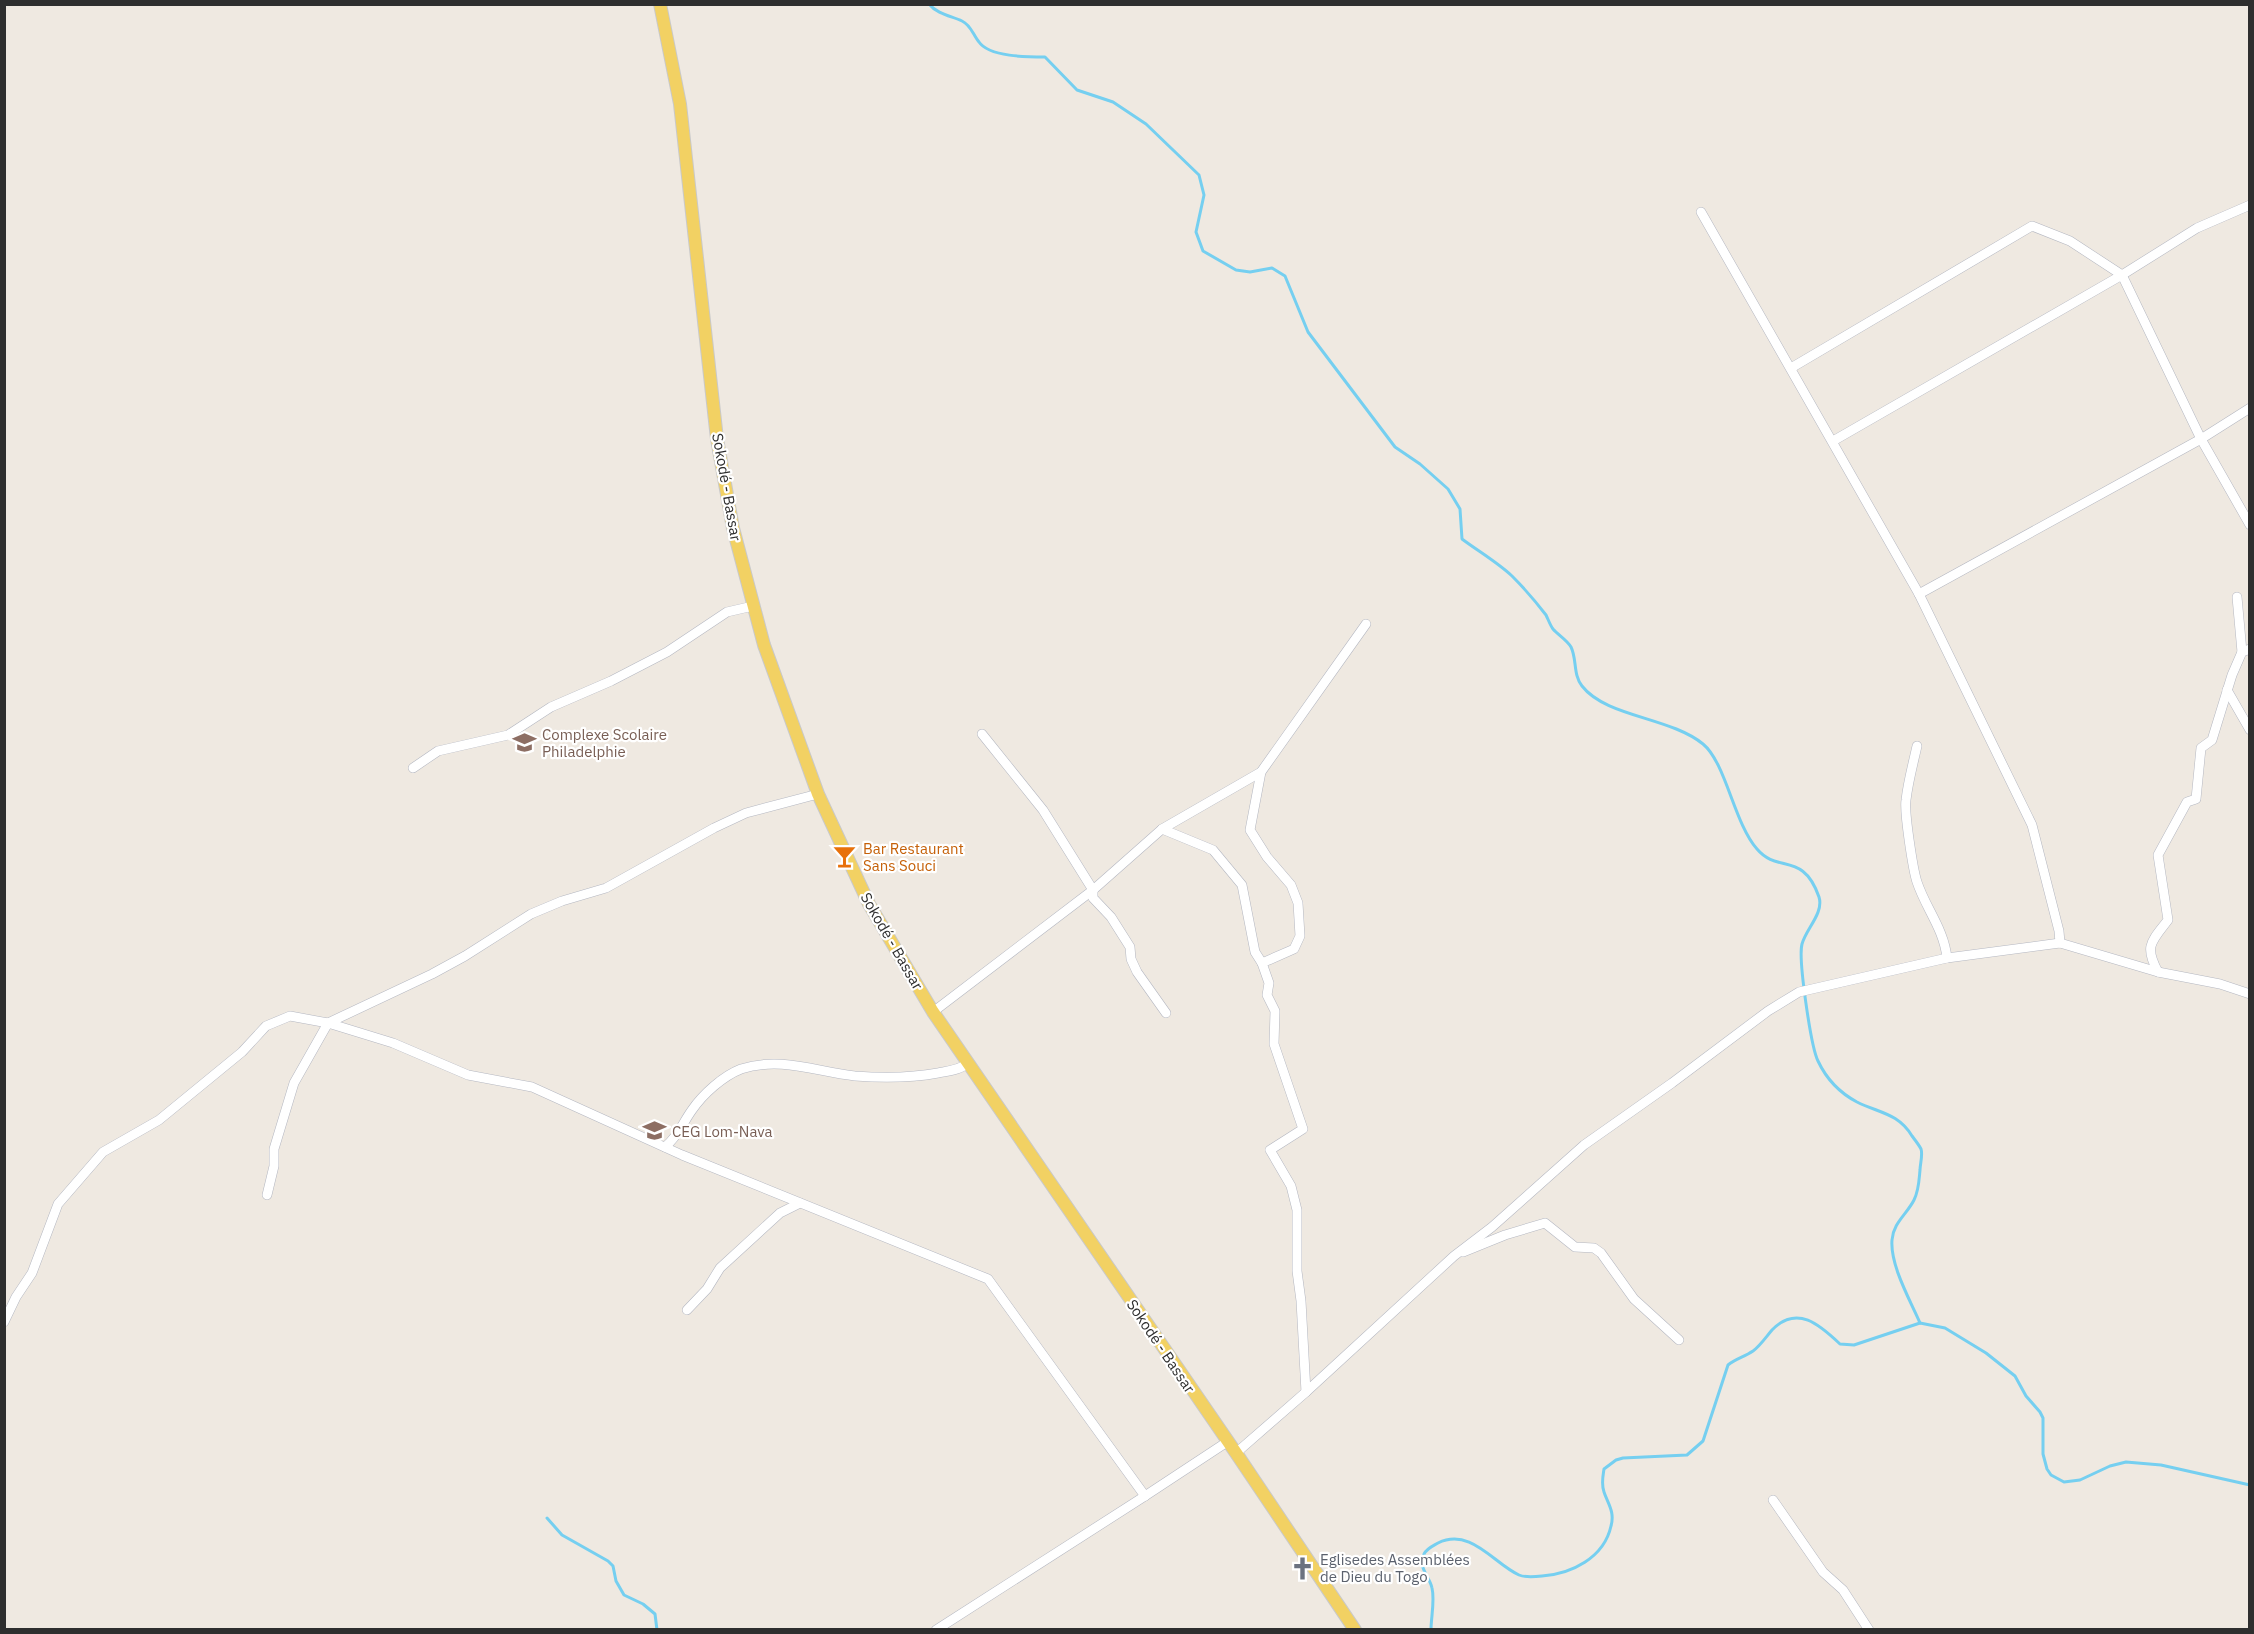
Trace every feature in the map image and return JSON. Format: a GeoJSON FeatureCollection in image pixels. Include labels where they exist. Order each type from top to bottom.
{"type":"FeatureCollection","features":[{"type":"Feature","properties":{"kind":"main road","name":"Sokodé - Bassar"},"geometry":{"type":"LineString","coordinates":[[660,4],[680,104],[719,449],[735,537],[764,645],[818,794],[869,904],[933,1012],[1354,1629]]}},
{"type":"Feature","properties":{"kind":"street"},"geometry":{"type":"LineString","coordinates":[[1833,441],[2122,275],[2197,228],[2250,205]]}},
{"type":"Feature","properties":{"kind":"street"},"geometry":{"type":"LineString","coordinates":[[1701,212],[1919,594],[2032,825],[2060,943]]}},
{"type":"Feature","properties":{"kind":"street"},"geometry":{"type":"LineString","coordinates":[[1791,368],[2032,226],[2070,241],[2122,275],[2201,439],[2250,525]]}},
{"type":"Feature","properties":{"kind":"street"},"geometry":{"type":"LineString","coordinates":[[1919,594],[2201,439],[2250,408]]}},
{"type":"Feature","properties":{"kind":"street"},"geometry":{"type":"LineString","coordinates":[[2158,972],[2150,956],[2151,943],[2168,920],[2158,855],[2187,802],[2196,799],[2201,748],[2212,740],[2227,690],[2246,651],[2239,621],[2237,597]]}},
{"type":"Feature","properties":{"kind":"street"},"geometry":{"type":"LineString","coordinates":[[413,768],[438,751],[508,735],[551,707],[619,677],[667,652],[727,612],[753,606]]}},
{"type":"Feature","properties":{"kind":"street"},"geometry":{"type":"LineString","coordinates":[[2239,621],[2250,619]]}},
{"type":"Feature","properties":{"kind":"street"},"geometry":{"type":"LineString","coordinates":[[1262,963],[1294,949],[1300,936],[1298,903],[1291,885],[1267,857],[1250,830],[1261,772],[1366,624]]}},
{"type":"Feature","properties":{"kind":"street"},"geometry":{"type":"LineString","coordinates":[[2227,690],[2250,730]]}},
{"type":"Feature","properties":{"kind":"street"},"geometry":{"type":"LineString","coordinates":[[982,734],[1043,810],[1093,890],[1094,898],[1111,917],[1130,947],[1131,959],[1137,972],[1166,1013]]}},
{"type":"Feature","properties":{"kind":"street"},"geometry":{"type":"LineString","coordinates":[[1917,746],[1905,802],[1917,882],[1938,926],[1947,958]]}},
{"type":"Feature","properties":{"kind":"street"},"geometry":{"type":"LineString","coordinates":[[933,1012],[1093,890],[1162,829],[1261,772]]}},
{"type":"Feature","properties":{"kind":"street"},"geometry":{"type":"LineString","coordinates":[[267,1195],[274,1166],[274,1149],[294,1083],[328,1023],[432,974],[531,914],[562,901],[606,888],[714,828],[746,813],[818,794]]}},
{"type":"Feature","properties":{"kind":"street"},"geometry":{"type":"LineString","coordinates":[[1162,829],[1213,850],[1242,885],[1255,952],[1262,963],[1269,983],[1266,995],[1275,1011],[1274,1044],[1303,1129],[1270,1150],[1291,1186],[1296,1210],[1296,1271],[1301,1300],[1306,1392]]}},
{"type":"Feature","properties":{"kind":"street"},"geometry":{"type":"LineString","coordinates":[[1236,1453],[1456,1254],[1492,1227],[1584,1145],[1768,1011],[1799,992],[1947,958],[2060,943],[2158,972],[2220,984],[2250,994]]}},
{"type":"Feature","properties":{"kind":"street"},"geometry":{"type":"LineString","coordinates":[[4,1322],[16,1297],[32,1273],[58,1204],[103,1152],[159,1120],[242,1052],[266,1026],[290,1016],[328,1023],[393,1043],[468,1075],[532,1087],[665,1147],[988,1279],[1145,1496]]}},
{"type":"Feature","properties":{"kind":"street"},"geometry":{"type":"LineString","coordinates":[[665,1147],[676,1138],[691,1111],[704,1096],[720,1081],[740,1070],[756,1066],[798,1064],[853,1076],[887,1077],[955,1070],[968,1064]]}},
{"type":"Feature","properties":{"kind":"street"},"geometry":{"type":"LineString","coordinates":[[687,1310],[707,1289],[720,1268],[745,1248],[780,1213],[800,1203]]}},
{"type":"Feature","properties":{"kind":"street"},"geometry":{"type":"LineString","coordinates":[[1456,1254],[1479,1247],[1504,1235],[1545,1223],[1575,1246],[1594,1248],[1601,1253],[1634,1299],[1679,1340]]}},
{"type":"Feature","properties":{"kind":"street"},"geometry":{"type":"LineString","coordinates":[[936,1629],[1227,1442]]}},
{"type":"Feature","properties":{"kind":"street"},"geometry":{"type":"LineString","coordinates":[[1773,1500],[1823,1572],[1843,1590],[1869,1629]]}},
{"type":"Feature","properties":{"kind":"waterway"},"geometry":{"type":"LineString","coordinates":[[929,4],[940,12],[965,23],[979,42],[991,51],[1009,55],[1045,57],[1077,90],[1113,102],[1146,124],[1199,175],[1204,195],[1196,232],[1203,251],[1236,270],[1250,272],[1272,268],[1285,276],[1308,332],[1395,447],[1420,464],[1448,489],[1460,509],[1462,539],[1512,576],[1546,615],[1553,629],[1569,644],[1573,652],[1577,677],[1582,686],[1606,704],[1674,728],[1703,744],[1718,765],[1742,824],[1757,849],[1773,861],[1798,868],[1813,883],[1819,897],[1819,909],[1804,938],[1801,953],[1806,1003],[1818,1061],[1839,1090],[1857,1102],[1888,1114],[1901,1123],[1921,1149],[1917,1192],[1895,1229],[1892,1240],[1897,1271],[1920,1323]]}},
{"type":"Feature","properties":{"kind":"waterway"},"geometry":{"type":"LineString","coordinates":[[1431,1630],[1433,1593],[1422,1563],[1428,1549],[1450,1539],[1472,1543],[1510,1570],[1527,1577],[1553,1575],[1585,1562],[1601,1547],[1611,1526],[1612,1512],[1602,1480],[1604,1469],[1623,1458],[1687,1455],[1703,1441],[1728,1365],[1753,1351],[1781,1322],[1790,1319],[1808,1320],[1840,1344],[1854,1345],[1920,1323],[1945,1328],[1986,1353],[2015,1376],[2026,1396],[2043,1418],[2043,1454],[2047,1469],[2051,1475],[2064,1482],[2080,1480],[2110,1466],[2126,1462],[2161,1465],[2250,1485]]}},
{"type":"Feature","properties":{"kind":"waterway"},"geometry":{"type":"LineString","coordinates":[[547,1518],[562,1535],[613,1566],[616,1581],[624,1595],[643,1604],[655,1614],[657,1630]]}},
{"type":"Feature","properties":{"kind":"place","name":"Complexe Scolaire Philadelphie"},"geometry":{"type":"Point","coordinates":[524,743]}},
{"type":"Feature","properties":{"kind":"place","name":"Bar Restaurant Sans Souci"},"geometry":{"type":"Point","coordinates":[845,857]}},
{"type":"Feature","properties":{"kind":"place","name":"CEG Lom-Nava"},"geometry":{"type":"Point","coordinates":[654,1131]}},
{"type":"Feature","properties":{"kind":"place","name":"Eglisedes Assemblées de Dieu du Togo"},"geometry":{"type":"Point","coordinates":[1302,1568]}}]}
